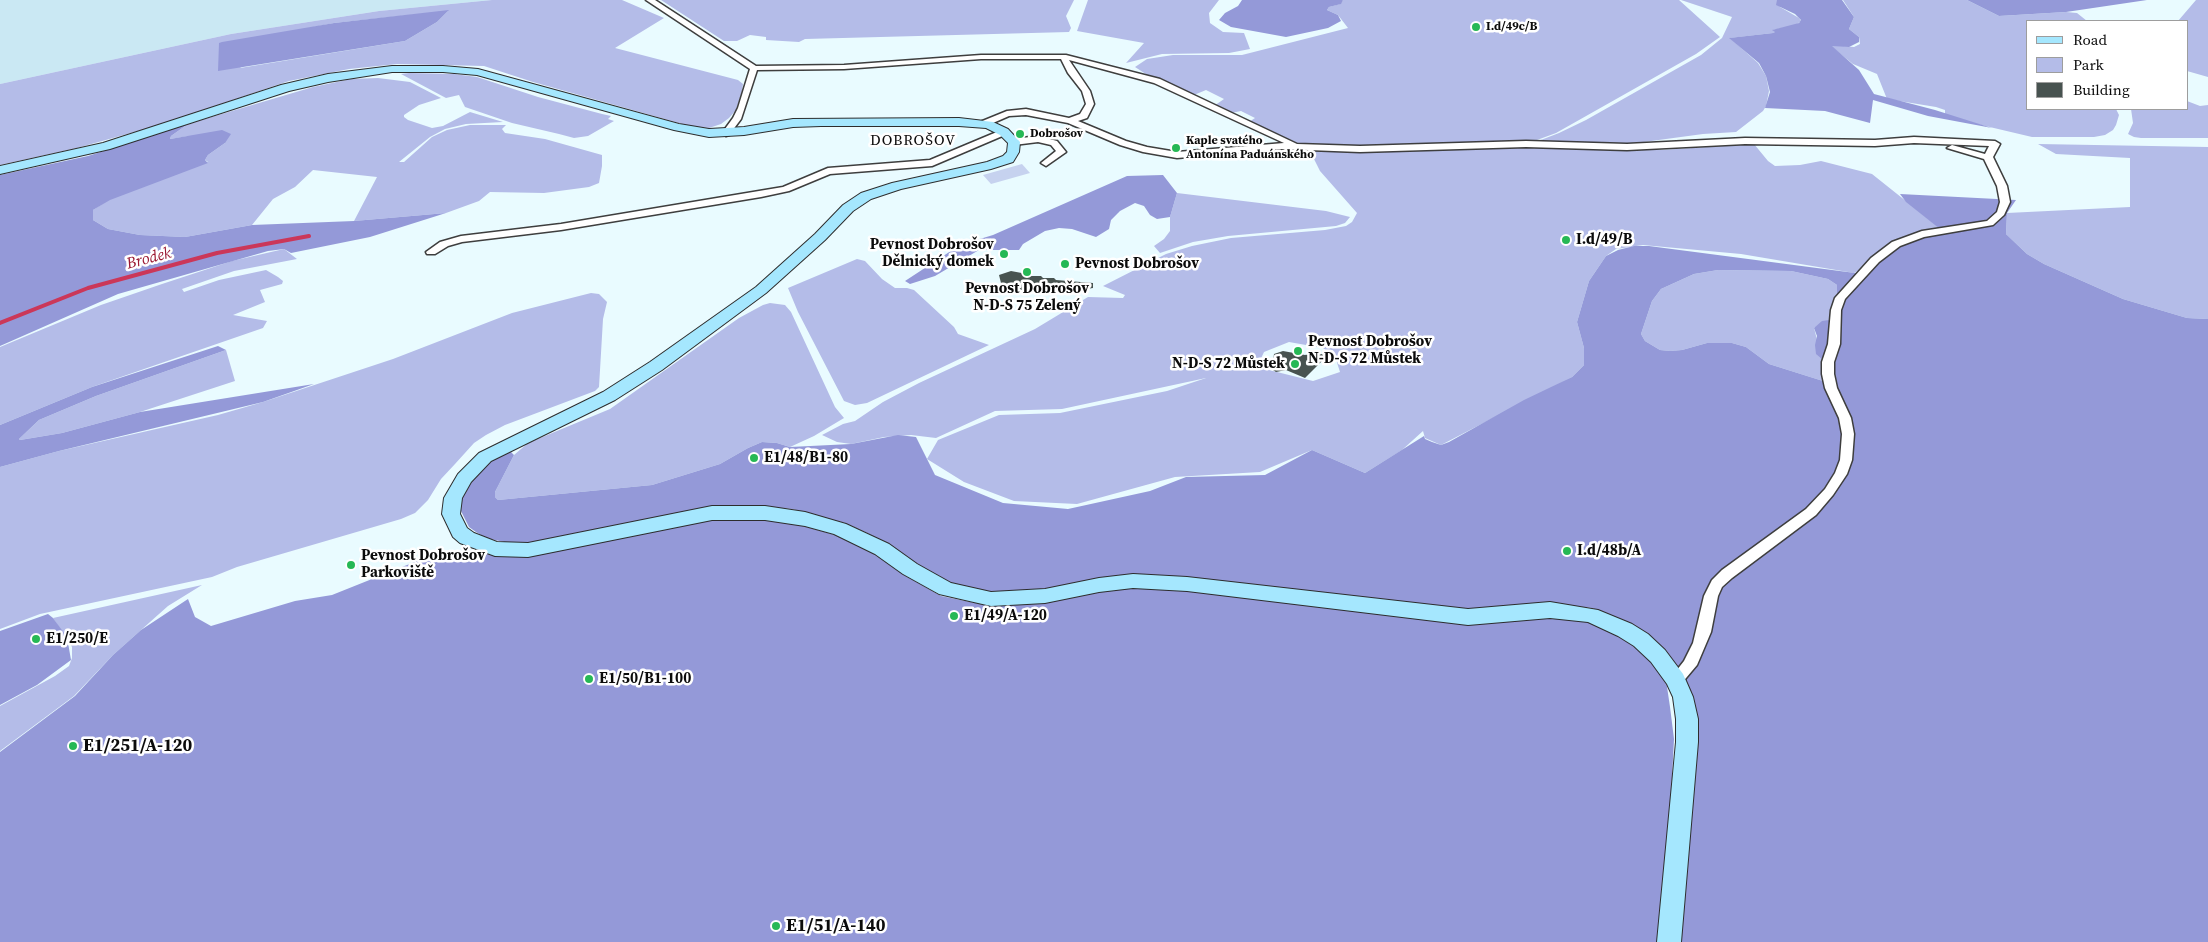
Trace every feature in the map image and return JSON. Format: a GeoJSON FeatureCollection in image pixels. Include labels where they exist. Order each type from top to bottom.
{"type":"FeatureCollection","features":[{"type":"Feature","properties":{"kind":"street"},"geometry":{"type":"LineString","coordinates":[[650,0],[754,68],[844,67],[986,57],[1066,57],[1157,81],[1300,147]]}},
{"type":"Feature","properties":{"kind":"street"},"geometry":{"type":"LineString","coordinates":[[1066,57],[1065,60],[1072,73],[1089,98],[1089,110],[1084,116],[1070,121]]}},
{"type":"Feature","properties":{"kind":"street"},"geometry":{"type":"LineString","coordinates":[[726,133],[740,114],[754,68]]}},
{"type":"Feature","properties":{"kind":"street"},"geometry":{"type":"LineString","coordinates":[[0,170],[106,146],[285,88],[328,78],[392,70],[443,69],[478,72],[690,130],[726,133],[813,122],[959,122],[983,124],[1004,132],[1014,142]]}},
{"type":"Feature","properties":{"kind":"street"},"geometry":{"type":"LineString","coordinates":[[983,124],[1007,114],[1026,112],[1070,121],[1123,143],[1146,150],[1178,155],[1250,148],[1360,149],[1526,144],[1593,148],[1660,147],[1761,141],[1875,143],[1952,148],[1988,158],[2002,186],[2005,202],[2001,213],[1990,223],[1922,234],[1896,244],[1876,260],[1840,298],[1836,310],[1836,326],[1828,374],[1831,388],[1845,418],[1848,434],[1846,460],[1841,474],[1829,492],[1811,512],[1727,574],[1717,584],[1711,596],[1700,643],[1690,665],[1676,680]]}},
{"type":"Feature","properties":{"kind":"street"},"geometry":{"type":"LineString","coordinates":[[1084,116],[1089,128]]}},
{"type":"Feature","properties":{"kind":"street"},"geometry":{"type":"LineString","coordinates":[[431,252],[444,244],[461,239],[561,227],[761,194],[786,188],[828,171],[858,167],[932,163],[1004,132]]}},
{"type":"Feature","properties":{"kind":"street"},"geometry":{"type":"LineString","coordinates":[[1014,142],[1038,139],[1054,144],[1061,152],[1046,163]]}},
{"type":"Feature","properties":{"kind":"street"},"geometry":{"type":"LineString","coordinates":[[1875,143],[1914,140],[1995,144],[1988,158]]}},
{"type":"Feature","properties":{"kind":"street"},"geometry":{"type":"LineString","coordinates":[[1014,142],[1012,155],[1001,162],[881,190],[854,203],[761,290],[656,366],[609,396],[510,443],[485,457],[464,478],[453,498],[451,514],[455,526],[467,538],[480,544],[509,551],[528,550],[712,513],[765,513],[804,519],[840,528],[882,549],[910,569],[946,590],[991,599],[1045,596],[1099,585],[1133,581],[1187,584],[1468,617],[1550,610],[1591,615],[1625,630],[1641,640],[1658,656],[1676,680],[1683,697],[1687,719],[1687,742],[1669,942]]}},
{"type":"Feature","properties":{"kind":"shaded area"},"geometry":{"type":"Polygon","coordinates":[[[0,0],[492,0],[379,11],[231,34],[0,84],[0,0]]]}},
{"type":"Feature","properties":{"kind":"shaded area"},"geometry":{"type":"Polygon","coordinates":[[[1242,0],[1343,0],[1341,4],[1329,7],[1327,10],[1338,15],[1341,21],[1328,28],[1286,37],[1231,27],[1219,20],[1225,13],[1238,6],[1242,0]]]}},
{"type":"Feature","properties":{"kind":"shaded area"},"geometry":{"type":"Polygon","coordinates":[[[1777,0],[1842,0],[1854,17],[1849,29],[1859,37],[1859,42],[1849,47],[1832,46],[1859,70],[1874,94],[1935,110],[1992,128],[1928,116],[1873,100],[1870,123],[1825,111],[1765,108],[1770,92],[1766,76],[1759,63],[1729,38],[1773,33],[1775,32],[1772,30],[1799,23],[1801,20],[1795,14],[1776,5],[1777,0]]]}},
{"type":"Feature","properties":{"kind":"shaded area"},"geometry":{"type":"Polygon","coordinates":[[[1967,0],[2147,0],[2066,12],[1999,16],[1967,0]]]}},
{"type":"Feature","properties":{"kind":"shaded area"},"geometry":{"type":"Polygon","coordinates":[[[449,10],[437,22],[405,41],[218,71],[219,43],[222,42],[334,23],[449,10]]]}},
{"type":"Feature","properties":{"kind":"shaded area"},"geometry":{"type":"Polygon","coordinates":[[[188,124],[171,136],[170,139],[222,130],[231,134],[225,143],[208,155],[205,160],[208,163],[110,200],[93,210],[93,220],[108,229],[140,235],[185,237],[252,225],[354,221],[446,213],[370,237],[291,253],[284,249],[268,251],[118,294],[0,346],[0,175],[88,156],[188,124]]]}},
{"type":"Feature","properties":{"kind":"shaded area"},"geometry":{"type":"Polygon","coordinates":[[[1022,164],[1030,173],[991,184],[983,175],[1022,164]]]}},
{"type":"Feature","properties":{"kind":"shaded area"},"geometry":{"type":"Polygon","coordinates":[[[1163,175],[1177,193],[1170,217],[1157,219],[1150,215],[1144,206],[1135,203],[1120,211],[1111,220],[1109,229],[1096,237],[1072,229],[1059,228],[1045,231],[1023,244],[1019,250],[979,250],[935,276],[910,284],[905,281],[960,245],[993,235],[1127,176],[1163,175]]]}},
{"type":"Feature","properties":{"kind":"shaded area"},"geometry":{"type":"Polygon","coordinates":[[[1900,194],[2016,200],[2007,213],[2006,234],[2027,254],[2044,264],[2123,299],[2187,318],[2208,319],[2208,942],[1681,942],[1692,697],[1686,679],[1666,653],[1629,624],[1592,608],[1547,603],[1466,609],[1187,577],[1133,574],[1097,578],[1044,589],[993,592],[951,583],[917,564],[889,544],[865,532],[845,523],[792,509],[742,505],[712,507],[555,539],[513,544],[486,538],[476,532],[469,527],[461,511],[462,497],[472,479],[491,460],[501,454],[511,452],[514,455],[495,492],[495,497],[498,500],[652,485],[720,464],[762,442],[777,443],[790,447],[851,444],[898,435],[916,437],[935,475],[1003,503],[1068,509],[1150,491],[1186,477],[1265,475],[1312,450],[1365,473],[1424,436],[1425,439],[1441,445],[1449,442],[1524,400],[1572,377],[1584,365],[1584,348],[1577,322],[1589,281],[1606,256],[1618,250],[1634,246],[1649,246],[1855,273],[1861,271],[1883,250],[1940,229],[1906,202],[1900,194]],[[1718,270],[1694,274],[1661,289],[1652,301],[1641,334],[1645,341],[1660,350],[1670,351],[1682,350],[1707,343],[1732,343],[1746,347],[1769,364],[1823,381],[1822,359],[1816,354],[1817,336],[1814,328],[1822,321],[1829,320],[1837,295],[1837,285],[1828,279],[1791,271],[1718,270]]]}},
{"type":"Feature","properties":{"kind":"shaded area"},"geometry":{"type":"Polygon","coordinates":[[[218,346],[226,350],[96,396],[39,420],[19,439],[62,433],[140,412],[314,384],[263,402],[0,467],[0,425],[92,387],[218,346]]]}},
{"type":"Feature","properties":{"kind":"shaded area"},"geometry":{"type":"Polygon","coordinates":[[[762,519],[800,525],[835,535],[876,555],[904,575],[941,596],[990,606],[1046,603],[1101,592],[1134,588],[1186,591],[1470,624],[1552,618],[1590,622],[1621,636],[1636,645],[1650,659],[1666,680],[1674,739],[1670,817],[1658,942],[0,942],[0,752],[75,696],[113,655],[141,630],[188,599],[195,617],[211,626],[295,601],[332,595],[432,555],[473,550],[505,557],[526,557],[711,520],[762,519]]]}},
{"type":"Feature","properties":{"kind":"shaded area"},"geometry":{"type":"Polygon","coordinates":[[[48,614],[67,637],[71,660],[37,685],[0,705],[0,631],[48,614]]]}},
{"type":"Feature","properties":{"kind":"green space"},"geometry":{"type":"Polygon","coordinates":[[[492,0],[622,0],[664,18],[615,48],[738,80],[743,84],[742,91],[736,110],[721,124],[709,128],[693,127],[533,82],[484,66],[397,64],[349,69],[289,81],[156,126],[77,148],[0,165],[0,84],[231,34],[379,11],[492,0]],[[448,11],[334,23],[283,33],[240,68],[405,41],[437,22],[448,11]]]}},
{"type":"Feature","properties":{"kind":"green space"},"geometry":{"type":"Polygon","coordinates":[[[661,0],[1074,0],[1066,16],[1071,28],[1069,32],[805,39],[799,42],[766,40],[766,37],[750,35],[737,41],[724,41],[661,0]]]}},
{"type":"Feature","properties":{"kind":"green space"},"geometry":{"type":"Polygon","coordinates":[[[1088,0],[1219,0],[1209,13],[1210,23],[1223,32],[1244,33],[1250,49],[1229,53],[1162,54],[1126,63],[1144,43],[1077,31],[1088,0]]]}},
{"type":"Feature","properties":{"kind":"green space"},"geometry":{"type":"Polygon","coordinates":[[[1343,0],[1679,0],[1720,37],[1696,54],[1556,133],[1537,140],[1519,142],[1359,147],[1298,144],[1249,122],[1255,118],[1241,111],[1231,113],[1214,106],[1224,99],[1206,90],[1194,95],[1152,78],[1135,67],[1147,59],[1173,55],[1242,55],[1348,28],[1338,15],[1327,10],[1329,7],[1340,4],[1343,0]]]}},
{"type":"Feature","properties":{"kind":"green space"},"geometry":{"type":"Polygon","coordinates":[[[1681,0],[1777,0],[1780,7],[1799,18],[1801,21],[1796,25],[1773,30],[1776,32],[1773,33],[1730,38],[1758,63],[1766,76],[1769,91],[1763,111],[1736,132],[1703,134],[1629,144],[1533,143],[1586,120],[1701,55],[1722,38],[1732,17],[1681,0]]]}},
{"type":"Feature","properties":{"kind":"green space"},"geometry":{"type":"Polygon","coordinates":[[[1843,0],[1967,0],[1999,16],[2077,13],[2086,20],[2026,20],[2026,110],[2116,110],[2119,115],[2116,125],[2113,130],[2105,135],[2094,137],[2032,137],[1945,114],[1945,110],[1936,107],[1887,99],[1877,74],[1853,64],[1832,47],[1832,45],[1854,47],[1860,44],[1859,37],[1849,29],[1854,17],[1843,0]]]}},
{"type":"Feature","properties":{"kind":"green space"},"geometry":{"type":"Polygon","coordinates":[[[2196,0],[2208,0],[2208,77],[2188,71],[2188,20],[2179,20],[2196,0]]]}},
{"type":"Feature","properties":{"kind":"green space"},"geometry":{"type":"Polygon","coordinates":[[[401,74],[454,74],[477,77],[538,97],[611,116],[608,119],[614,121],[588,136],[574,138],[512,123],[465,107],[459,95],[446,98],[401,74]]]}},
{"type":"Feature","properties":{"kind":"green space"},"geometry":{"type":"Polygon","coordinates":[[[378,78],[410,82],[441,98],[419,105],[404,115],[408,120],[432,128],[443,126],[470,112],[503,122],[466,124],[445,129],[430,137],[399,162],[404,162],[432,137],[447,130],[470,125],[506,125],[502,129],[505,133],[545,139],[602,155],[599,183],[589,187],[544,193],[490,192],[479,201],[446,213],[354,221],[377,177],[313,170],[295,187],[273,199],[252,225],[185,237],[140,235],[108,229],[93,220],[93,210],[110,199],[208,162],[205,160],[208,155],[225,143],[189,136],[170,139],[171,136],[188,124],[313,87],[351,79],[378,78]]]}},
{"type":"Feature","properties":{"kind":"green space"},"geometry":{"type":"Polygon","coordinates":[[[2188,101],[2200,106],[2208,105],[2208,138],[2134,137],[2128,134],[2133,123],[2131,110],[2188,110],[2188,101]]]}},
{"type":"Feature","properties":{"kind":"green space"},"geometry":{"type":"Polygon","coordinates":[[[1754,144],[1768,161],[1775,166],[1800,165],[1821,161],[1872,174],[1941,229],[1914,233],[1899,239],[1886,246],[1863,268],[1854,273],[1741,254],[1643,245],[1616,249],[1606,256],[1589,281],[1577,322],[1584,348],[1584,365],[1572,377],[1441,445],[1425,438],[1423,431],[1402,450],[1365,473],[1312,450],[1260,472],[1175,477],[1077,504],[1014,501],[964,482],[927,459],[938,440],[999,415],[1060,413],[1167,391],[1206,378],[1062,409],[995,411],[936,438],[911,435],[884,437],[851,444],[837,442],[822,435],[843,424],[855,421],[883,402],[919,383],[1035,329],[1088,297],[1123,298],[1125,295],[1103,286],[1166,254],[1192,246],[1231,238],[1325,230],[1346,226],[1352,222],[1357,213],[1320,171],[1311,153],[1313,150],[1522,147],[1661,150],[1754,144]],[[1289,342],[1264,352],[1257,367],[1313,381],[1340,372],[1333,350],[1328,352],[1323,348],[1289,342]]]}},
{"type":"Feature","properties":{"kind":"green space"},"geometry":{"type":"Polygon","coordinates":[[[2038,144],[2208,147],[2208,319],[2187,318],[2123,299],[2044,264],[2027,254],[2006,234],[2007,213],[2130,207],[2130,158],[2056,154],[2038,144]]]}},
{"type":"Feature","properties":{"kind":"green space"},"geometry":{"type":"Polygon","coordinates":[[[1177,193],[1326,211],[1350,217],[1345,223],[1336,226],[1228,236],[1193,242],[1160,253],[1154,246],[1164,239],[1170,231],[1170,217],[1177,193]]]}},
{"type":"Feature","properties":{"kind":"green space"},"geometry":{"type":"Polygon","coordinates":[[[284,249],[297,259],[234,271],[182,289],[184,292],[219,280],[266,270],[283,281],[282,284],[260,290],[265,302],[233,315],[267,321],[263,328],[92,387],[0,425],[0,347],[101,305],[232,261],[284,249]]]}},
{"type":"Feature","properties":{"kind":"green space"},"geometry":{"type":"Polygon","coordinates":[[[857,259],[865,261],[882,279],[895,288],[914,290],[954,327],[958,334],[989,345],[867,403],[855,405],[844,401],[798,312],[788,288],[857,259]]]}},
{"type":"Feature","properties":{"kind":"green space"},"geometry":{"type":"Polygon","coordinates":[[[1718,270],[1791,271],[1828,279],[1837,285],[1837,295],[1829,320],[1814,328],[1822,359],[1823,381],[1769,364],[1746,347],[1732,343],[1707,343],[1682,350],[1670,351],[1660,350],[1645,341],[1641,334],[1652,301],[1661,289],[1694,274],[1718,270]]]}},
{"type":"Feature","properties":{"kind":"green space"},"geometry":{"type":"Polygon","coordinates":[[[591,293],[599,294],[607,302],[603,319],[599,387],[595,391],[505,425],[474,443],[441,479],[428,500],[415,513],[401,519],[237,567],[212,577],[40,614],[0,629],[0,467],[59,451],[218,415],[263,402],[393,359],[512,313],[591,293]]]}},
{"type":"Feature","properties":{"kind":"green space"},"geometry":{"type":"Polygon","coordinates":[[[770,303],[785,305],[791,312],[835,407],[844,418],[814,436],[790,447],[777,443],[762,442],[720,464],[652,485],[498,500],[495,497],[495,492],[514,455],[528,443],[610,409],[739,318],[770,303]]]}},
{"type":"Feature","properties":{"kind":"green space"},"geometry":{"type":"Polygon","coordinates":[[[226,350],[235,381],[140,412],[62,433],[19,439],[39,420],[96,396],[226,350]]]}},
{"type":"Feature","properties":{"kind":"green space"},"geometry":{"type":"Polygon","coordinates":[[[202,585],[168,606],[113,655],[74,696],[0,751],[0,706],[55,676],[69,666],[72,658],[72,647],[53,618],[202,585]]]}},
{"type":"Feature","properties":{"kind":"building"},"geometry":{"type":"Polygon","coordinates":[[[1011,271],[1029,276],[1054,278],[1056,280],[1093,283],[1093,288],[1065,292],[1030,287],[1019,291],[999,288],[1001,283],[999,275],[1011,271]]]}},
{"type":"Feature","properties":{"kind":"building","name":"N-D-S 72 Můstek"},"geometry":{"type":"Polygon","coordinates":[[[1283,351],[1305,355],[1313,353],[1328,355],[1305,378],[1286,370],[1276,372],[1268,367],[1273,362],[1274,354],[1283,351]]]}},
{"type":"Feature","properties":{"kind":"waterway","name":"Brodek"},"geometry":{"type":"LineString","coordinates":[[0,323],[88,288],[217,253],[309,236]]}},
{"type":"Feature","properties":{"kind":"place","name":"I.d/49c/B"},"geometry":{"type":"Point","coordinates":[1476,27]}},
{"type":"Feature","properties":{"kind":"place","name":"Dobrošov"},"geometry":{"type":"Point","coordinates":[1020,134]}},
{"type":"Feature","properties":{"kind":"place","name":"Kaple svatého Antonína Paduánského"},"geometry":{"type":"Point","coordinates":[1176,148]}},
{"type":"Feature","properties":{"kind":"place","name":"I.d/49/B"},"geometry":{"type":"Point","coordinates":[1566,240]}},
{"type":"Feature","properties":{"kind":"place","name":"Pevnost Dobrošov Dělnický domek"},"geometry":{"type":"Point","coordinates":[1004,254]}},
{"type":"Feature","properties":{"kind":"place","name":"Pevnost Dobrošov"},"geometry":{"type":"Point","coordinates":[1065,264]}},
{"type":"Feature","properties":{"kind":"place","name":"Pevnost Dobrošov N-D-S 75 Zelený"},"geometry":{"type":"Point","coordinates":[1027,272]}},
{"type":"Feature","properties":{"kind":"place","name":"Pevnost Dobrošov N-D-S 72 Můstek"},"geometry":{"type":"Point","coordinates":[1298,351]}},
{"type":"Feature","properties":{"kind":"place","name":"N-D-S 72 Můstek"},"geometry":{"type":"Point","coordinates":[1295,364]}},
{"type":"Feature","properties":{"kind":"place","name":"E1/48/B1-80"},"geometry":{"type":"Point","coordinates":[754,458]}},
{"type":"Feature","properties":{"kind":"place","name":"I.d/48b/A"},"geometry":{"type":"Point","coordinates":[1567,551]}},
{"type":"Feature","properties":{"kind":"place","name":"Pevnost Dobrošov Parkoviště"},"geometry":{"type":"Point","coordinates":[351,565]}},
{"type":"Feature","properties":{"kind":"place","name":"E1/49/A-120"},"geometry":{"type":"Point","coordinates":[954,616]}},
{"type":"Feature","properties":{"kind":"place","name":"E1/250/E"},"geometry":{"type":"Point","coordinates":[36,639]}},
{"type":"Feature","properties":{"kind":"place","name":"E1/50/B1-100"},"geometry":{"type":"Point","coordinates":[589,679]}},
{"type":"Feature","properties":{"kind":"place","name":"E1/251/A-120"},"geometry":{"type":"Point","coordinates":[73,746]}},
{"type":"Feature","properties":{"kind":"place","name":"E1/51/A-140"},"geometry":{"type":"Point","coordinates":[776,926]}},
{"type":"Feature","properties":{"kind":"district","name":"DOBROŠOV"},"geometry":{"type":"Point","coordinates":[913,141]}}]}
